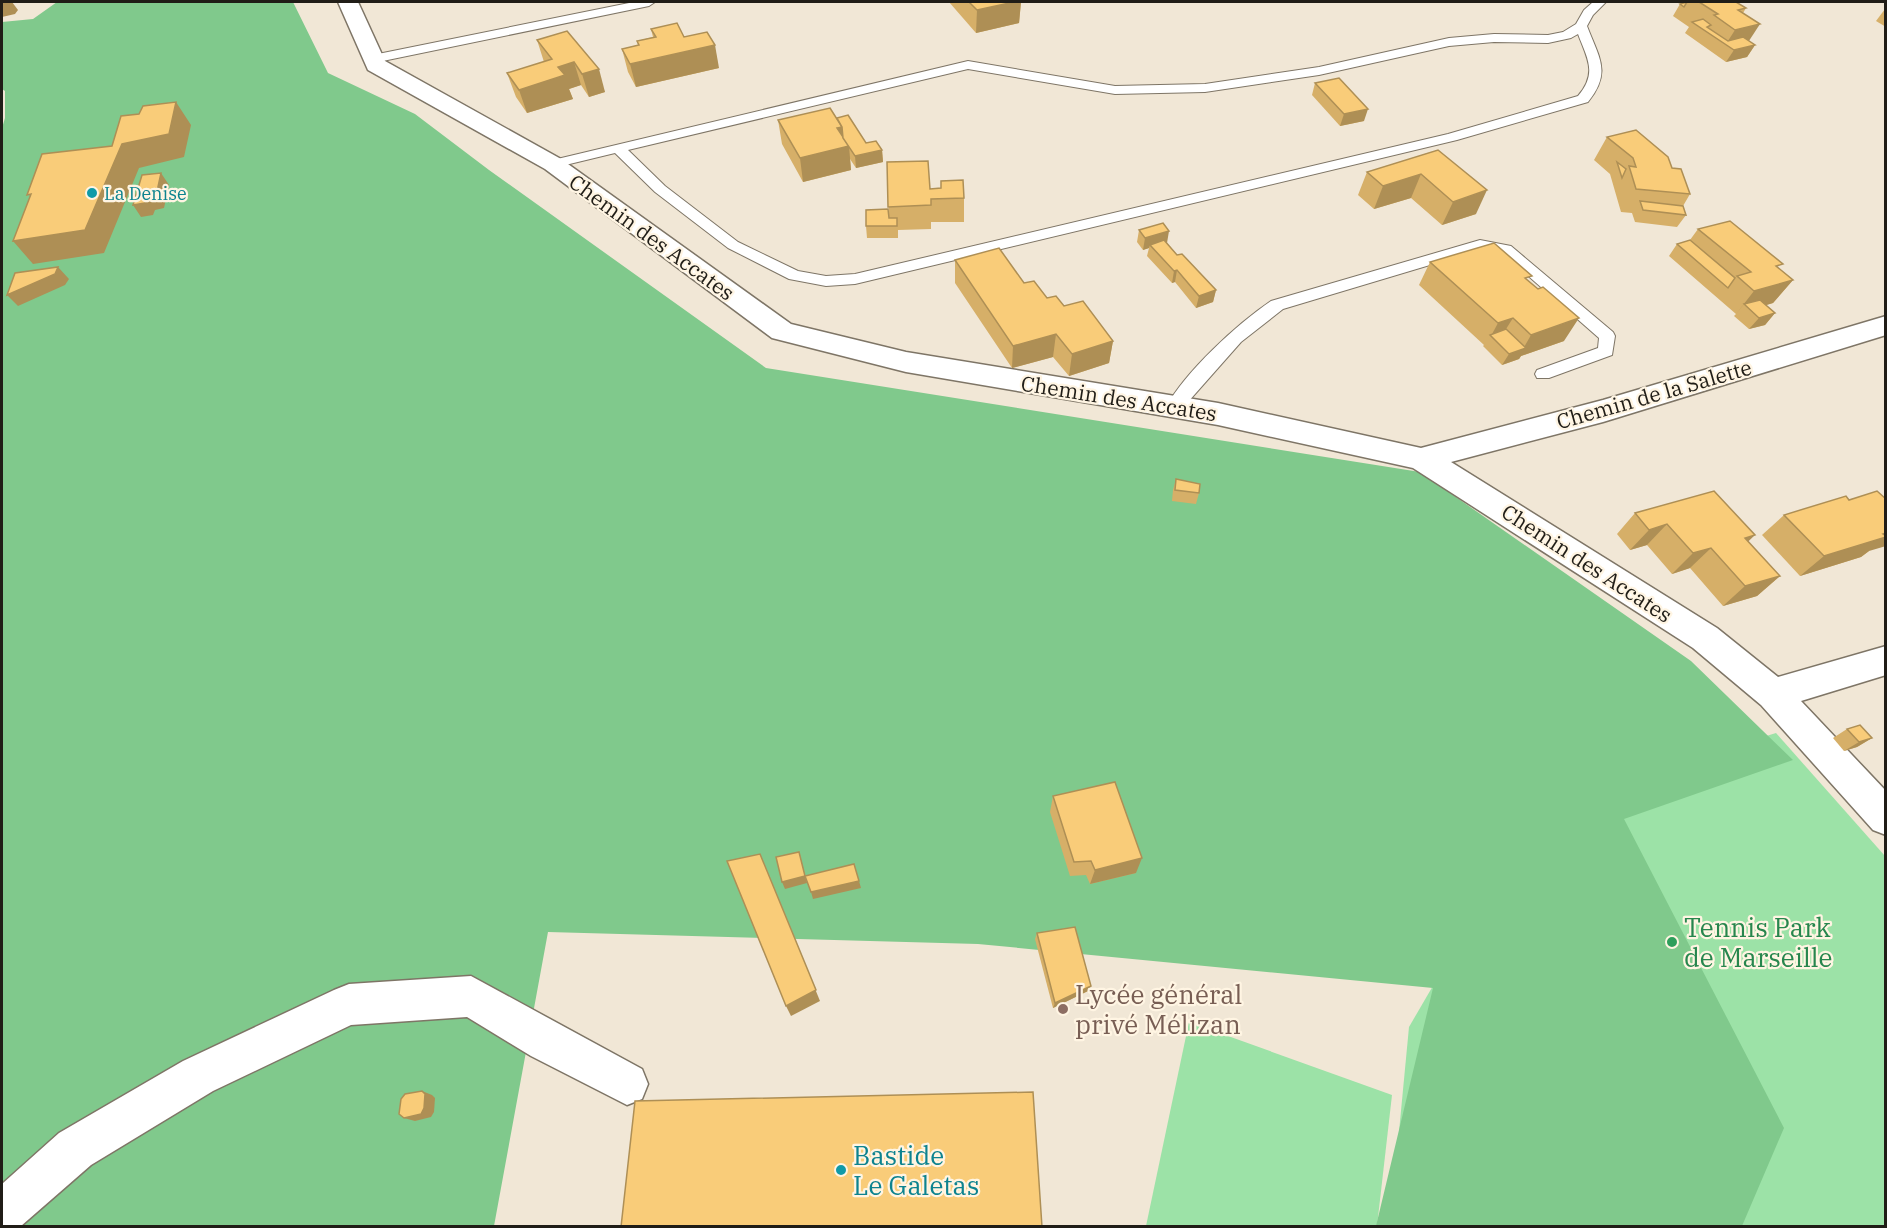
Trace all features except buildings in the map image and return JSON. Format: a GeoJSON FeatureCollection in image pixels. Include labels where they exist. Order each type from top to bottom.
{"type":"FeatureCollection","features":[{"type":"Feature","properties":{"kind":"street","name":"Chemin des Accates"},"geometry":{"type":"LineString","coordinates":[[348,2],[376,65],[553,164],[782,331],[906,362],[1218,414],[1421,459],[1705,638],[1773,694],[1886,818]]}},
{"type":"Feature","properties":{"kind":"street","name":"Chemin de la Salette"},"geometry":{"type":"LineString","coordinates":[[1421,459],[1603,411],[1886,326]]}},
{"type":"Feature","properties":{"kind":"street"},"geometry":{"type":"LineString","coordinates":[[1773,694],[1886,660]]}},
{"type":"Feature","properties":{"kind":"street"},"geometry":{"type":"LineString","coordinates":[[2,1213],[75,1149],[198,1076],[349,1005],[471,996],[546,1041],[627,1084]]}},
{"type":"Feature","properties":{"kind":"lane"},"geometry":{"type":"LineString","coordinates":[[373,59],[650,2]]}},
{"type":"Feature","properties":{"kind":"lane"},"geometry":{"type":"LineString","coordinates":[[553,164],[620,150],[968,65],[1115,90],[1205,88],[1319,71],[1449,42],[1548,39],[1567,34],[1581,26],[1588,13],[1600,2]]}},
{"type":"Feature","properties":{"kind":"lane"},"geometry":{"type":"LineString","coordinates":[[620,150],[660,189],[732,245],[794,275],[826,281],[855,279],[1452,137],[1583,99],[1595,87],[1598,70],[1581,26]]}},
{"type":"Feature","properties":{"kind":"lane"},"geometry":{"type":"LineString","coordinates":[[1174,407],[1204,370],[1263,313],[1276,305],[1480,245],[1506,249],[1607,336],[1606,351],[1544,374]]}},
{"type":"Feature","properties":{"kind":"green space"},"geometry":{"type":"Polygon","coordinates":[[[57,2],[293,2],[328,73],[415,114],[489,170],[766,368],[1420,472],[1691,661],[1793,760],[1624,819],[1784,1128],[1742,1226],[1376,1226],[1433,988],[978,944],[548,932],[494,1226],[2,1226],[2,128],[5,118],[5,91],[2,89],[2,22],[33,19],[57,2]]]}},
{"type":"Feature","properties":{"kind":"green space","name":"Tennis Park de Marseille"},"geometry":{"type":"Polygon","coordinates":[[[1776,733],[1885,856],[1885,1226],[1390,1226],[1409,1027],[1537,807],[1776,733]]]}},
{"type":"Feature","properties":{"kind":"green space"},"geometry":{"type":"Polygon","coordinates":[[[1189,1022],[1392,1095],[1377,1226],[1146,1226],[1189,1022]]]}},
{"type":"Feature","properties":{"kind":"place","name":"La Denise"},"geometry":{"type":"Point","coordinates":[92,193]}},
{"type":"Feature","properties":{"kind":"place","name":"Tennis Park de Marseille"},"geometry":{"type":"Point","coordinates":[1672,942]}},
{"type":"Feature","properties":{"kind":"place","name":"Lycée général privé Mélizan"},"geometry":{"type":"Point","coordinates":[1063,1009]}},
{"type":"Feature","properties":{"kind":"place","name":"Bastide Le Galetas"},"geometry":{"type":"Point","coordinates":[841,1170]}}]}
